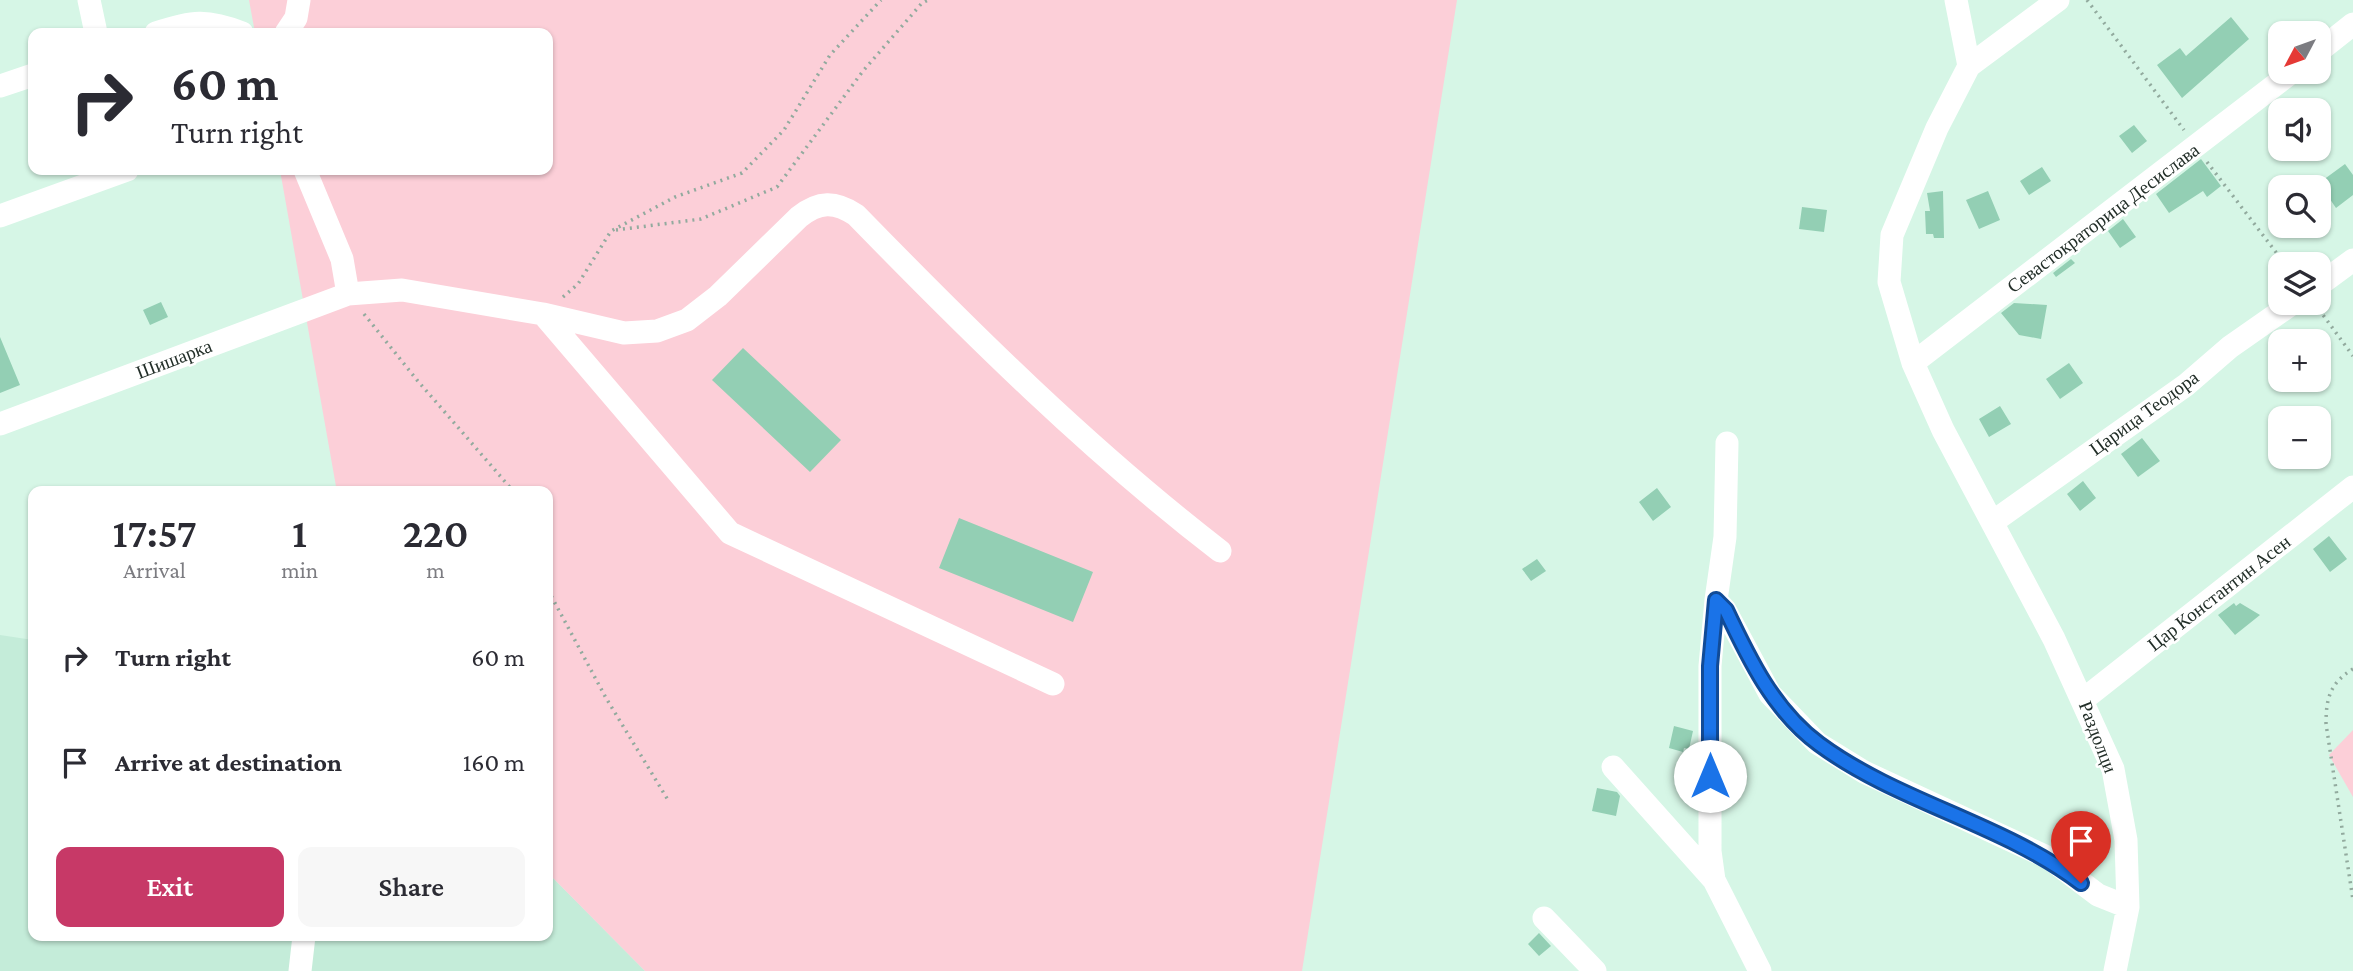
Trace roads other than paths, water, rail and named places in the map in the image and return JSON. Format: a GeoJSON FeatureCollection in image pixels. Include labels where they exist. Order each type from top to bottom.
{"type":"FeatureCollection","features":[{"type":"Feature","properties":{"kind":"street"},"geometry":{"type":"LineString","coordinates":[[89,0],[95,28]]}},
{"type":"Feature","properties":{"kind":"street"},"geometry":{"type":"LineString","coordinates":[[289,28],[296,18],[299,0]]}},
{"type":"Feature","properties":{"kind":"street"},"geometry":{"type":"LineString","coordinates":[[1956,0],[1969,66],[2058,0]]}},
{"type":"Feature","properties":{"kind":"street"},"geometry":{"type":"LineString","coordinates":[[172,28],[214,22],[229,28]]}},
{"type":"Feature","properties":{"kind":"street"},"geometry":{"type":"LineString","coordinates":[[2331,41],[2353,24]]}},
{"type":"Feature","properties":{"kind":"street","name":"Раздолци"},"geometry":{"type":"LineString","coordinates":[[1969,66],[1937,128],[1892,235],[1889,282],[1913,363],[1943,430],[1994,522],[2084,699],[2113,769],[2126,840],[2128,907],[2115,971]]}},
{"type":"Feature","properties":{"kind":"street"},"geometry":{"type":"LineString","coordinates":[[0,86],[28,77]]}},
{"type":"Feature","properties":{"kind":"street","name":"Севастократорица Десислава"},"geometry":{"type":"LineString","coordinates":[[1913,363],[2182,153],[2196,146],[2276,84]]}},
{"type":"Feature","properties":{"kind":"street"},"geometry":{"type":"LineString","coordinates":[[0,216],[113,175]]}},
{"type":"Feature","properties":{"kind":"street"},"geometry":{"type":"LineString","coordinates":[[307,175],[342,259],[348,294]]}},
{"type":"Feature","properties":{"kind":"street","name":"Шишарка"},"geometry":{"type":"LineString","coordinates":[[0,424],[348,294],[402,290],[542,314],[624,333],[657,331],[687,320],[718,296],[811,207],[827,203],[842,206],[856,215],[949,310],[1148,495],[1220,551]]}},
{"type":"Feature","properties":{"kind":"street"},"geometry":{"type":"LineString","coordinates":[[2331,276],[2353,260]]}},
{"type":"Feature","properties":{"kind":"street"},"geometry":{"type":"LineString","coordinates":[[542,314],[730,533],[1053,684]]}},
{"type":"Feature","properties":{"kind":"street","name":"Царица Теодора"},"geometry":{"type":"LineString","coordinates":[[1994,522],[2186,385],[2230,347],[2276,315]]}},
{"type":"Feature","properties":{"kind":"street"},"geometry":{"type":"LineString","coordinates":[[1714,880],[1710,851],[1710,666],[1725,537],[1727,443]]}},
{"type":"Feature","properties":{"kind":"street","name":"Цар Константин Асен"},"geometry":{"type":"LineString","coordinates":[[2084,699],[2353,486]]}},
{"type":"Feature","properties":{"kind":"street"},"geometry":{"type":"LineString","coordinates":[[1716,600],[1726,610],[1770,694],[1817,743],[1864,772],[2049,858],[2098,895],[2128,907]]}},
{"type":"Feature","properties":{"kind":"street"},"geometry":{"type":"LineString","coordinates":[[1613,767],[1714,880],[1760,971]]}},
{"type":"Feature","properties":{"kind":"street"},"geometry":{"type":"LineString","coordinates":[[1544,918],[1595,971]]}},
{"type":"Feature","properties":{"kind":"street"},"geometry":{"type":"LineString","coordinates":[[300,971],[303,941]]}}]}
